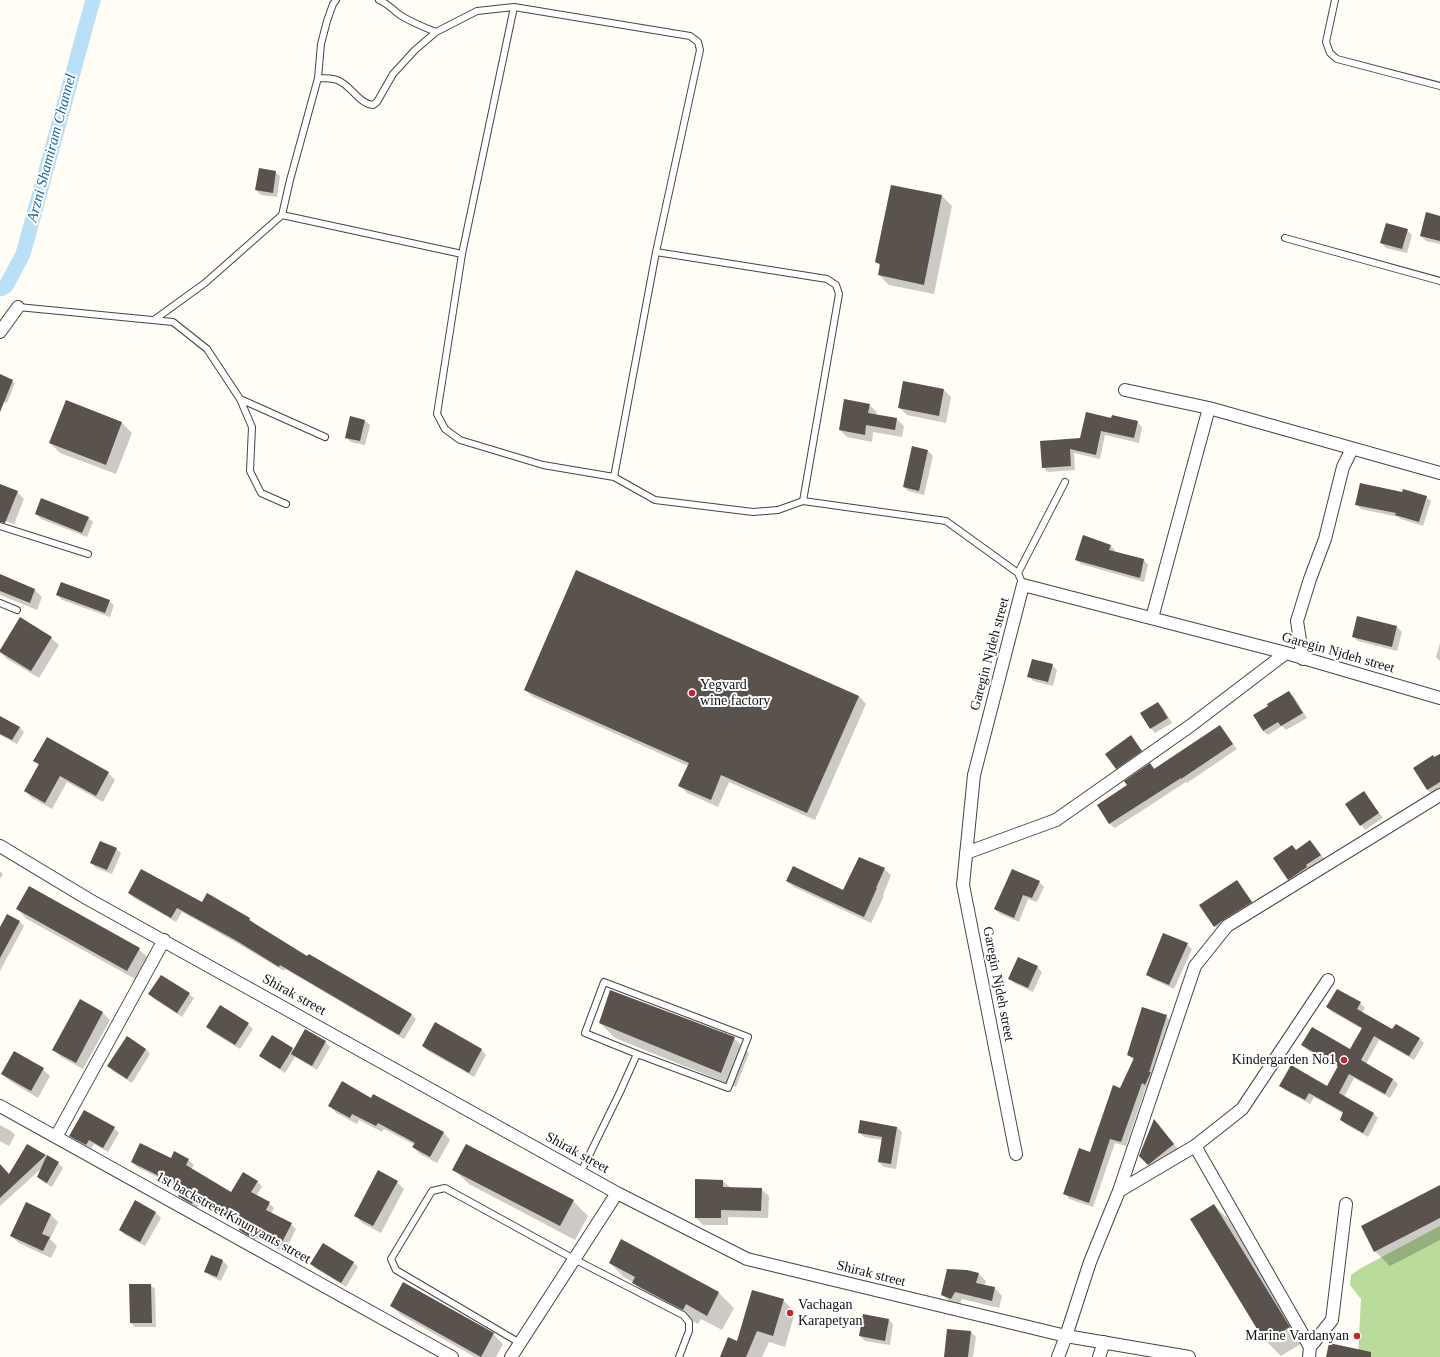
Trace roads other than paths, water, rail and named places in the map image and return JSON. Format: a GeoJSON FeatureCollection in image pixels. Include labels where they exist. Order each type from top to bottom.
{"type":"FeatureCollection","features":[{"type":"Feature","properties":{"kind":"street"},"geometry":{"type":"LineString","coordinates":[[0,332],[18,307]]}},
{"type":"Feature","properties":{"kind":"street"},"geometry":{"type":"LineString","coordinates":[[1125,390],[1208,408],[1440,474]]}},
{"type":"Feature","properties":{"kind":"street"},"geometry":{"type":"LineString","coordinates":[[1152,618],[1208,408]]}},
{"type":"Feature","properties":{"kind":"street"},"geometry":{"type":"LineString","coordinates":[[1303,658],[1297,621],[1310,579],[1325,539],[1343,467],[1352,449]]}},
{"type":"Feature","properties":{"kind":"street","name":"Garegin Njdeh street"},"geometry":{"type":"LineString","coordinates":[[1016,1154],[963,884],[974,775],[1023,585],[1286,653],[1440,698]]}},
{"type":"Feature","properties":{"kind":"street"},"geometry":{"type":"LineString","coordinates":[[966,853],[1056,820],[1190,726],[1286,653]]}},
{"type":"Feature","properties":{"kind":"street"},"geometry":{"type":"LineString","coordinates":[[1058,1357],[1090,1262],[1119,1191],[1195,966],[1227,926],[1440,795]]}},
{"type":"Feature","properties":{"kind":"street","name":"Shirak street"},"geometry":{"type":"LineString","coordinates":[[0,846],[88,898],[617,1192],[747,1259],[1066,1336],[1189,1357]]}},
{"type":"Feature","properties":{"kind":"street"},"geometry":{"type":"LineString","coordinates":[[56,1137],[164,940]]}},
{"type":"Feature","properties":{"kind":"street"},"geometry":{"type":"LineString","coordinates":[[1119,1191],[1195,1146],[1242,1109],[1328,980]]}},
{"type":"Feature","properties":{"kind":"street","name":"1st backstreet Knunyants street"},"geometry":{"type":"LineString","coordinates":[[0,1106],[452,1357]]}},
{"type":"Feature","properties":{"kind":"street"},"geometry":{"type":"LineString","coordinates":[[1195,1146],[1310,1352],[1332,1320],[1346,1204]]}},
{"type":"Feature","properties":{"kind":"street"},"geometry":{"type":"LineString","coordinates":[[511,1357],[617,1192]]}},
{"type":"Feature","properties":{"kind":"street"},"geometry":{"type":"LineString","coordinates":[[1098,1357],[1104,1342]]}},
{"type":"Feature","properties":{"kind":"lane"},"geometry":{"type":"LineString","coordinates":[[154,320],[205,283],[259,237],[282,215],[318,78],[321,44],[327,21],[336,0]]}},
{"type":"Feature","properties":{"kind":"lane"},"geometry":{"type":"LineString","coordinates":[[379,0],[383,1],[400,15],[419,26],[436,32]]}},
{"type":"Feature","properties":{"kind":"lane"},"geometry":{"type":"LineString","coordinates":[[1335,0],[1326,42],[1330,53],[1337,59],[1440,86]]}},
{"type":"Feature","properties":{"kind":"lane"},"geometry":{"type":"LineString","coordinates":[[318,78],[337,79],[367,104],[373,105],[377,102],[393,74],[415,50],[436,32],[477,11],[514,7],[690,36],[698,42],[700,50],[656,252],[614,478]]}},
{"type":"Feature","properties":{"kind":"lane"},"geometry":{"type":"LineString","coordinates":[[514,7],[462,254],[437,414],[445,429],[460,440],[543,465],[614,478],[655,500],[753,512],[778,510],[803,501],[946,521],[1018,573],[1023,585]]}},
{"type":"Feature","properties":{"kind":"lane"},"geometry":{"type":"LineString","coordinates":[[282,215],[462,254]]}},
{"type":"Feature","properties":{"kind":"lane"},"geometry":{"type":"LineString","coordinates":[[1285,238],[1440,281]]}},
{"type":"Feature","properties":{"kind":"lane"},"geometry":{"type":"LineString","coordinates":[[656,252],[827,279],[836,285],[839,294],[803,501]]}},
{"type":"Feature","properties":{"kind":"lane"},"geometry":{"type":"LineString","coordinates":[[18,307],[173,322],[207,349],[240,399],[252,427],[250,471],[261,493],[286,504]]}},
{"type":"Feature","properties":{"kind":"lane"},"geometry":{"type":"LineString","coordinates":[[240,399],[325,437]]}},
{"type":"Feature","properties":{"kind":"lane"},"geometry":{"type":"LineString","coordinates":[[1018,573],[1065,482]]}},
{"type":"Feature","properties":{"kind":"lane"},"geometry":{"type":"LineString","coordinates":[[0,526],[88,554]]}},
{"type":"Feature","properties":{"kind":"lane"},"geometry":{"type":"LineString","coordinates":[[0,603],[16,610]]}},
{"type":"Feature","properties":{"kind":"lane"},"geometry":{"type":"LineString","coordinates":[[604,982],[748,1037],[728,1088],[636,1054],[585,1033],[604,982]]}},
{"type":"Feature","properties":{"kind":"lane"},"geometry":{"type":"LineString","coordinates":[[581,1172],[620,1092],[636,1054]]}},
{"type":"Feature","properties":{"kind":"lane"},"geometry":{"type":"LineString","coordinates":[[520,1343],[396,1270],[391,1259],[432,1191],[445,1188],[574,1259],[683,1316],[689,1322],[689,1331],[679,1357]]}},
{"type":"Feature","properties":{"kind":"waterway","name":"Arzni Shamiram Channel"},"geometry":{"type":"LineString","coordinates":[[0,289],[6,286],[23,254],[93,0]]}},
{"type":"Feature","properties":{"kind":"place","name":"Yegvard wine factory"},"geometry":{"type":"Point","coordinates":[692,693]}},
{"type":"Feature","properties":{"kind":"place","name":"Kindergarden No1"},"geometry":{"type":"Point","coordinates":[1344,1060]}},
{"type":"Feature","properties":{"kind":"place","name":"Vachagan Karapetyan"},"geometry":{"type":"Point","coordinates":[790,1313]}},
{"type":"Feature","properties":{"kind":"place","name":"Marine Vardanyan"},"geometry":{"type":"Point","coordinates":[1357,1336]}}]}
